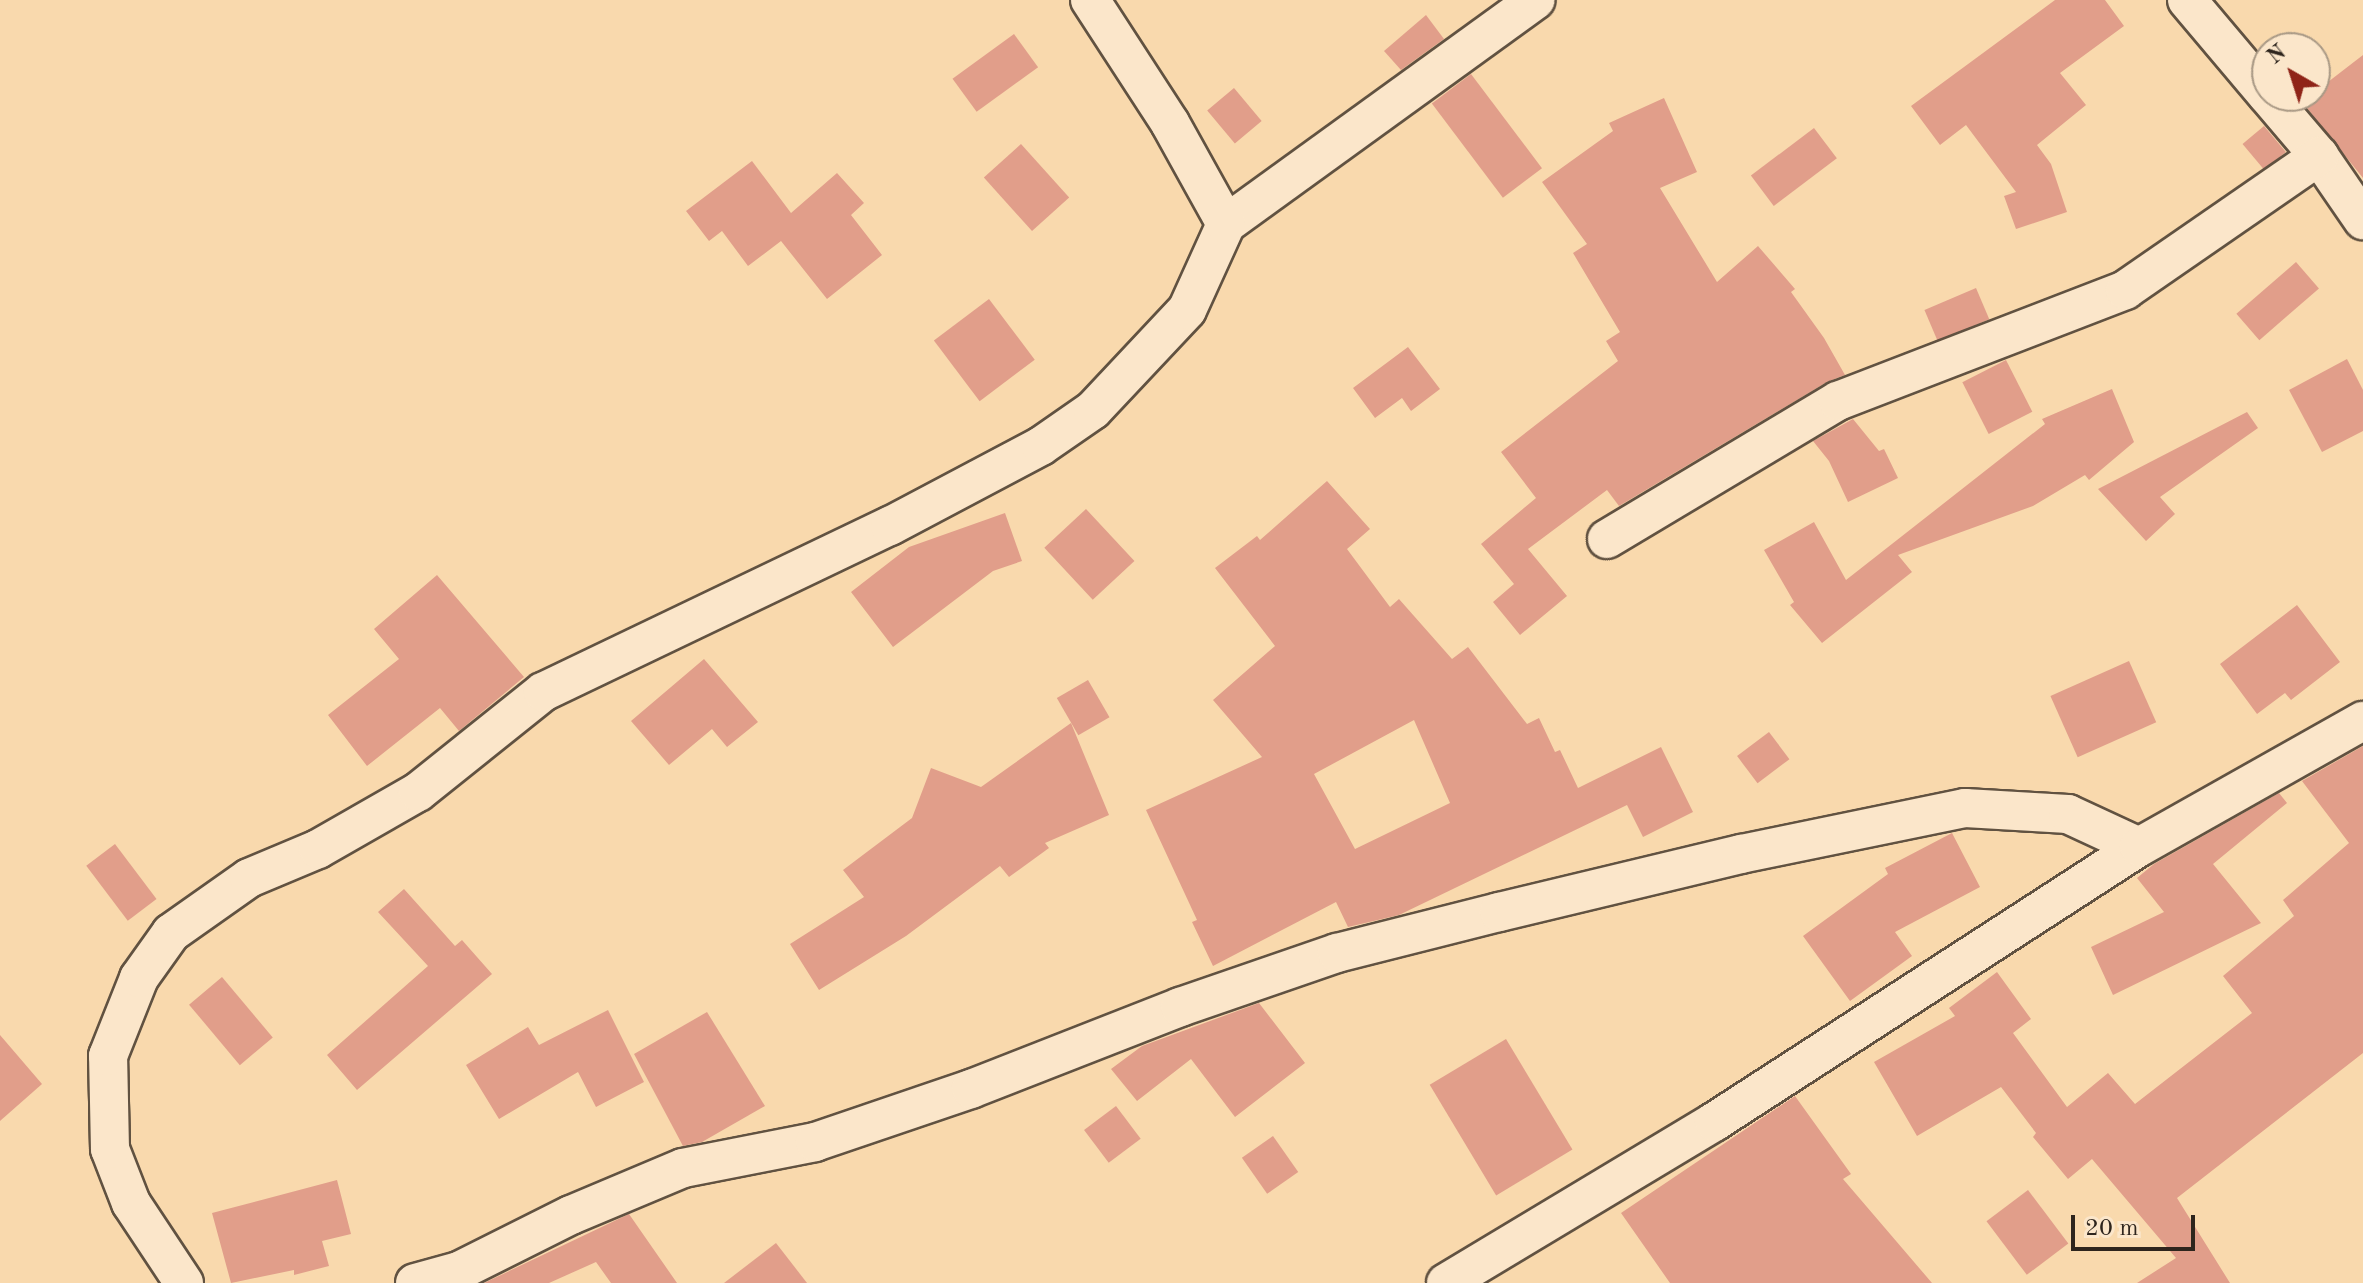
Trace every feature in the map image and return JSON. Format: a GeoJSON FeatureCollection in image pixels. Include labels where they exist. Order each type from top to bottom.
{"type":"FeatureCollection","features":[{"type":"Feature","properties":{"kind":"street"},"geometry":{"type":"LineString","coordinates":[[1090,0],[1170,123],[1226,224]]}},
{"type":"Feature","properties":{"kind":"street"},"geometry":{"type":"LineString","coordinates":[[184,1283],[131,1203],[110,1149],[108,1056],[139,978],[171,933],[249,878],[318,849],[418,792],[543,692],[890,526],[1067,428],[1093,410],[1187,310],[1226,224],[1535,0]]}},
{"type":"Feature","properties":{"kind":"street"},"geometry":{"type":"LineString","coordinates":[[2187,0],[2251,75]]}},
{"type":"Feature","properties":{"kind":"street"},"geometry":{"type":"LineString","coordinates":[[2282,112],[2319,156],[2363,220]]}},
{"type":"Feature","properties":{"kind":"street"},"geometry":{"type":"LineString","coordinates":[[1607,539],[1838,401],[2125,290],[2319,156]]}},
{"type":"Feature","properties":{"kind":"street"},"geometry":{"type":"LineString","coordinates":[[1446,1283],[1714,1122],[2139,847],[2363,721]]}},
{"type":"Feature","properties":{"kind":"street"},"geometry":{"type":"LineString","coordinates":[[415,1283],[459,1271],[571,1215],[683,1168],[815,1142],[971,1089],[1180,1007],[1337,953],[1499,912],[1741,854],[1965,808],[2068,814],[2139,847]]}},
{"type":"Feature","properties":{"kind":"building"},"geometry":{"type":"Polygon","coordinates":[[[2055,0],[2105,0],[2124,26],[2060,73],[2086,105],[2037,145],[2051,164],[2067,212],[2016,229],[2004,196],[2016,192],[1966,125],[1940,145],[1911,106],[2055,0]]]}},
{"type":"Feature","properties":{"kind":"building"},"geometry":{"type":"Polygon","coordinates":[[[1426,15],[1444,39],[1401,70],[1384,51],[1426,15]]]}},
{"type":"Feature","properties":{"kind":"building"},"geometry":{"type":"Polygon","coordinates":[[[1014,34],[1038,67],[977,112],[953,79],[1014,34]]]}},
{"type":"Feature","properties":{"kind":"building"},"geometry":{"type":"Polygon","coordinates":[[[2363,55],[2363,178],[2310,112],[2331,112],[2331,80],[2363,55]]]}},
{"type":"Feature","properties":{"kind":"building"},"geometry":{"type":"Polygon","coordinates":[[[1471,74],[1542,168],[1503,198],[1432,103],[1471,74]]]}},
{"type":"Feature","properties":{"kind":"building"},"geometry":{"type":"Polygon","coordinates":[[[1234,88],[1262,121],[1235,143],[1207,110],[1234,88]]]}},
{"type":"Feature","properties":{"kind":"building"},"geometry":{"type":"Polygon","coordinates":[[[1664,98],[1697,172],[1660,188],[1717,282],[1758,246],[1795,289],[1791,292],[1824,338],[1845,375],[1827,382],[1619,506],[1607,490],[1528,549],[1567,596],[1520,635],[1493,602],[1514,584],[1481,544],[1536,498],[1501,452],[1618,361],[1606,341],[1620,332],[1573,253],[1587,244],[1542,182],[1613,131],[1609,123],[1664,98]]]}},
{"type":"Feature","properties":{"kind":"building"},"geometry":{"type":"Polygon","coordinates":[[[2264,126],[2286,152],[2264,170],[2243,144],[2264,126]]]}},
{"type":"Feature","properties":{"kind":"building"},"geometry":{"type":"Polygon","coordinates":[[[1814,128],[1837,158],[1774,206],[1751,176],[1814,128]]]}},
{"type":"Feature","properties":{"kind":"building"},"geometry":{"type":"Polygon","coordinates":[[[1021,144],[1069,198],[1032,231],[984,177],[1021,144]]]}},
{"type":"Feature","properties":{"kind":"building"},"geometry":{"type":"Polygon","coordinates":[[[752,161],[791,213],[837,173],[864,203],[851,215],[882,255],[827,299],[781,241],[748,266],[722,231],[709,241],[686,211],[752,161]]]}},
{"type":"Feature","properties":{"kind":"building"},"geometry":{"type":"Polygon","coordinates":[[[2296,262],[2319,288],[2259,340],[2236,314],[2296,262]]]}},
{"type":"Feature","properties":{"kind":"building"},"geometry":{"type":"Polygon","coordinates":[[[1976,288],[1989,319],[1938,341],[1924,310],[1976,288]]]}},
{"type":"Feature","properties":{"kind":"building"},"geometry":{"type":"Polygon","coordinates":[[[989,299],[1035,360],[980,401],[934,341],[989,299]]]}},
{"type":"Feature","properties":{"kind":"building"},"geometry":{"type":"Polygon","coordinates":[[[1408,347],[1440,389],[1411,411],[1402,398],[1375,418],[1353,388],[1408,347]]]}},
{"type":"Feature","properties":{"kind":"building"},"geometry":{"type":"Polygon","coordinates":[[[2347,359],[2363,390],[2363,431],[2322,452],[2289,390],[2347,359]]]}},
{"type":"Feature","properties":{"kind":"building"},"geometry":{"type":"Polygon","coordinates":[[[2006,360],[2032,412],[1989,434],[1962,382],[2006,360]]]}},
{"type":"Feature","properties":{"kind":"building"},"geometry":{"type":"Polygon","coordinates":[[[2112,389],[2134,442],[2089,480],[2085,475],[2033,506],[1898,555],[1912,572],[1822,643],[1790,605],[1794,602],[1764,550],[1814,522],[1846,580],[2045,424],[2042,419],[2112,389]]]}},
{"type":"Feature","properties":{"kind":"building"},"geometry":{"type":"Polygon","coordinates":[[[2247,412],[2258,428],[2160,497],[2175,514],[2146,541],[2098,489],[2247,412]]]}},
{"type":"Feature","properties":{"kind":"building"},"geometry":{"type":"Polygon","coordinates":[[[1853,419],[1879,451],[1884,449],[1898,478],[1848,502],[1829,461],[1813,441],[1853,419]]]}},
{"type":"Feature","properties":{"kind":"building"},"geometry":{"type":"Polygon","coordinates":[[[1327,481],[1370,529],[1347,549],[1390,607],[1399,599],[1452,659],[1468,647],[1527,724],[1539,718],[1555,752],[1560,750],[1578,788],[1661,747],[1693,812],[1643,837],[1627,805],[1399,915],[1348,927],[1336,902],[1213,966],[1192,922],[1197,920],[1146,810],[1262,757],[1213,700],[1275,646],[1215,568],[1257,536],[1260,540],[1327,481]],[[1414,720],[1314,774],[1355,849],[1450,803],[1414,720]]]}},
{"type":"Feature","properties":{"kind":"building"},"geometry":{"type":"Polygon","coordinates":[[[1086,509],[1134,561],[1093,600],[1044,548],[1086,509]]]}},
{"type":"Feature","properties":{"kind":"building"},"geometry":{"type":"Polygon","coordinates":[[[1005,513],[1022,561],[993,571],[893,647],[851,592],[909,547],[1005,513]]]}},
{"type":"Feature","properties":{"kind":"building"},"geometry":{"type":"Polygon","coordinates":[[[437,575],[524,677],[459,731],[440,708],[367,766],[328,715],[399,659],[374,629],[437,575]]]}},
{"type":"Feature","properties":{"kind":"building"},"geometry":{"type":"Polygon","coordinates":[[[2297,605],[2340,662],[2291,700],[2285,693],[2257,714],[2220,664],[2297,605]]]}},
{"type":"Feature","properties":{"kind":"building"},"geometry":{"type":"Polygon","coordinates":[[[704,659],[758,722],[727,747],[712,729],[669,765],[631,721],[704,659]]]}},
{"type":"Feature","properties":{"kind":"building"},"geometry":{"type":"Polygon","coordinates":[[[2129,661],[2156,722],[2078,757],[2050,696],[2129,661]]]}},
{"type":"Feature","properties":{"kind":"building"},"geometry":{"type":"Polygon","coordinates":[[[1088,680],[1110,717],[1078,735],[1057,698],[1088,680]]]}},
{"type":"Feature","properties":{"kind":"building"},"geometry":{"type":"Polygon","coordinates":[[[1071,723],[1109,815],[1045,843],[1049,848],[1009,877],[1000,866],[906,936],[819,990],[790,944],[864,897],[843,870],[912,818],[931,768],[981,787],[1071,723]]]}},
{"type":"Feature","properties":{"kind":"building"},"geometry":{"type":"Polygon","coordinates":[[[1769,732],[1789,759],[1758,783],[1737,756],[1769,732]]]}},
{"type":"Feature","properties":{"kind":"building"},"geometry":{"type":"Polygon","coordinates":[[[2363,746],[2363,1053],[2177,1198],[2230,1283],[2137,1283],[2176,1258],[2092,1159],[2068,1179],[2033,1137],[2036,1133],[2001,1087],[1917,1136],[1874,1062],[1955,1016],[1949,1008],[1997,972],[2031,1019],[2013,1033],[2067,1107],[2108,1073],[2135,1104],[2252,1013],[2223,976],[2294,916],[2283,900],[2349,843],[2302,781],[2363,746]]]}},
{"type":"Feature","properties":{"kind":"building"},"geometry":{"type":"Polygon","coordinates":[[[2279,793],[2287,803],[2213,864],[2261,923],[2113,995],[2091,947],[2164,912],[2137,878],[2154,864],[2279,793]]]}},
{"type":"Feature","properties":{"kind":"building"},"geometry":{"type":"Polygon","coordinates":[[[1952,833],[1980,887],[1895,932],[1912,956],[1850,1001],[1803,936],[1888,874],[1885,868],[1952,833]]]}},
{"type":"Feature","properties":{"kind":"building"},"geometry":{"type":"Polygon","coordinates":[[[115,844],[157,899],[128,921],[86,866],[115,844]]]}},
{"type":"Feature","properties":{"kind":"building"},"geometry":{"type":"Polygon","coordinates":[[[404,889],[455,946],[462,940],[492,974],[357,1090],[327,1055],[428,966],[378,912],[404,889]]]}},
{"type":"Feature","properties":{"kind":"building"},"geometry":{"type":"Polygon","coordinates":[[[222,977],[273,1038],[240,1065],[189,1005],[222,977]]]}},
{"type":"Feature","properties":{"kind":"building"},"geometry":{"type":"Polygon","coordinates":[[[1259,1003],[1305,1063],[1235,1117],[1191,1059],[1137,1101],[1111,1069],[1142,1046],[1259,1003]]]}},
{"type":"Feature","properties":{"kind":"building"},"geometry":{"type":"Polygon","coordinates":[[[608,1010],[644,1082],[596,1107],[578,1072],[499,1119],[466,1065],[528,1027],[539,1045],[608,1010]]]}},
{"type":"Feature","properties":{"kind":"building"},"geometry":{"type":"Polygon","coordinates":[[[707,1012],[765,1106],[702,1142],[683,1146],[634,1054],[707,1012]]]}},
{"type":"Feature","properties":{"kind":"building"},"geometry":{"type":"Polygon","coordinates":[[[0,1035],[42,1084],[0,1121],[0,1035]]]}},
{"type":"Feature","properties":{"kind":"building"},"geometry":{"type":"Polygon","coordinates":[[[1506,1039],[1572,1150],[1496,1195],[1430,1085],[1506,1039]]]}},
{"type":"Feature","properties":{"kind":"building"},"geometry":{"type":"Polygon","coordinates":[[[1795,1096],[1851,1174],[1843,1179],[1932,1283],[1670,1283],[1621,1213],[1795,1096]]]}},
{"type":"Feature","properties":{"kind":"building"},"geometry":{"type":"Polygon","coordinates":[[[1116,1106],[1141,1139],[1109,1163],[1084,1130],[1116,1106]]]}},
{"type":"Feature","properties":{"kind":"building"},"geometry":{"type":"Polygon","coordinates":[[[1273,1136],[1298,1172],[1267,1194],[1242,1158],[1273,1136]]]}},
{"type":"Feature","properties":{"kind":"building"},"geometry":{"type":"Polygon","coordinates":[[[337,1180],[351,1234],[322,1241],[329,1266],[294,1275],[294,1270],[231,1283],[212,1213],[337,1180]]]}},
{"type":"Feature","properties":{"kind":"building"},"geometry":{"type":"Polygon","coordinates":[[[2028,1190],[2068,1244],[2027,1275],[1986,1221],[2028,1190]]]}},
{"type":"Feature","properties":{"kind":"building"},"geometry":{"type":"Polygon","coordinates":[[[629,1214],[677,1283],[611,1283],[596,1262],[549,1283],[484,1283],[629,1214]]]}},
{"type":"Feature","properties":{"kind":"building"},"geometry":{"type":"Polygon","coordinates":[[[776,1243],[807,1283],[724,1283],[776,1243]]]}}]}
